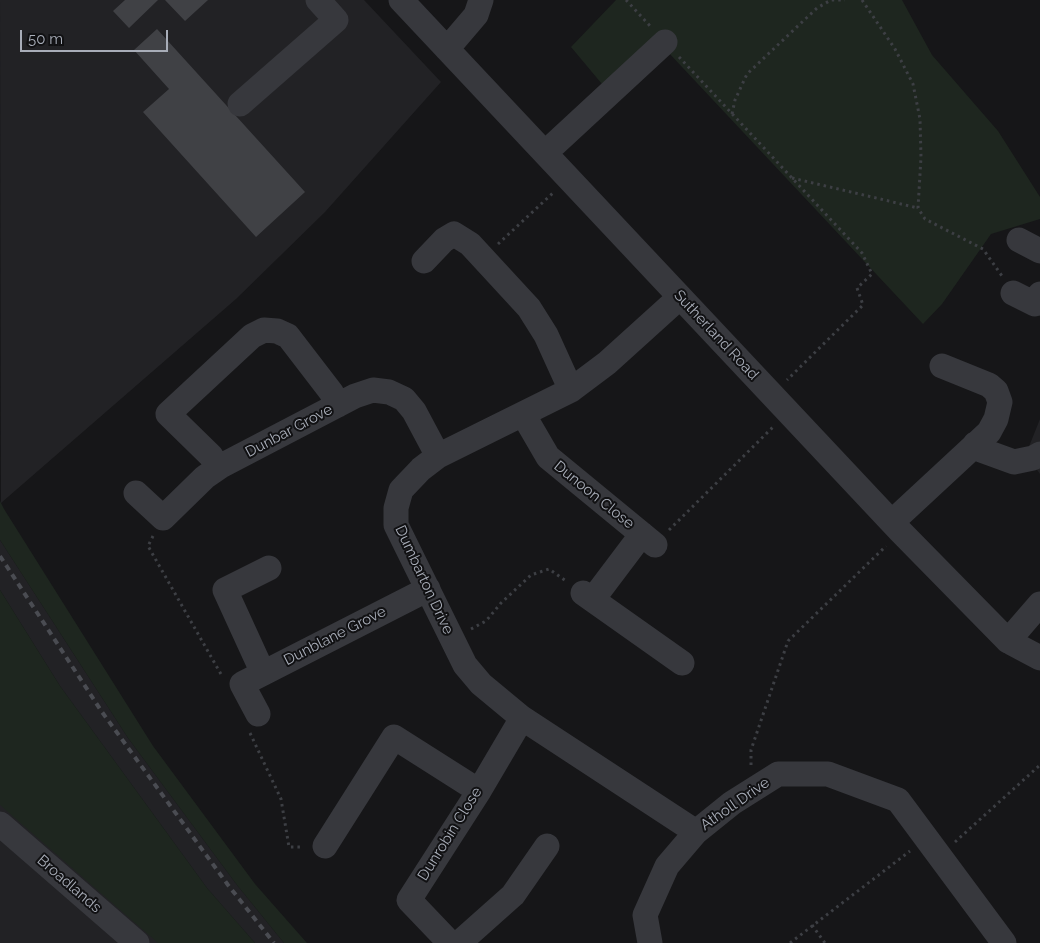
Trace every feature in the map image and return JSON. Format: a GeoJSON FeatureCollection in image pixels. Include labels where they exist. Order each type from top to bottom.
{"type":"FeatureCollection","features":[{"type":"Feature","properties":{"kind":"street"},"geometry":{"type":"LineString","coordinates":[[240,104],[336,20],[318,0]]}},
{"type":"Feature","properties":{"kind":"street","name":"Sutherland Road"},"geometry":{"type":"LineString","coordinates":[[401,0],[896,527],[1008,641],[1040,658]]}},
{"type":"Feature","properties":{"kind":"street"},"geometry":{"type":"LineString","coordinates":[[447,49],[476,15],[481,0]]}},
{"type":"Feature","properties":{"kind":"street"},"geometry":{"type":"LineString","coordinates":[[546,153],[665,42]]}},
{"type":"Feature","properties":{"kind":"street"},"geometry":{"type":"LineString","coordinates":[[424,261],[444,240],[454,234],[470,244],[530,308],[546,335],[571,390]]}},
{"type":"Feature","properties":{"kind":"street"},"geometry":{"type":"LineString","coordinates":[[1013,293],[1035,304],[1040,294]]}},
{"type":"Feature","properties":{"kind":"street","name":"Dumbarton Drive"},"geometry":{"type":"LineString","coordinates":[[680,297],[607,363],[571,390],[438,456],[401,490],[396,508],[396,525],[465,664],[481,684],[522,718],[696,832]]}},
{"type":"Feature","properties":{"kind":"street"},"geometry":{"type":"LineString","coordinates":[[218,468],[210,456],[168,414],[252,336],[264,330],[277,331],[288,336],[331,392],[338,405]]}},
{"type":"Feature","properties":{"kind":"street"},"geometry":{"type":"LineString","coordinates":[[896,527],[975,444],[989,432],[996,419],[1000,402],[996,391],[989,385],[942,366]]}},
{"type":"Feature","properties":{"kind":"street","name":"Dunbar Grove"},"geometry":{"type":"LineString","coordinates":[[136,493],[164,518],[205,477],[218,468],[355,396],[373,390],[389,392],[404,399],[414,411],[438,456]]}},
{"type":"Feature","properties":{"kind":"street","name":"Dunoon Close"},"geometry":{"type":"LineString","coordinates":[[523,414],[548,457],[648,539]]}},
{"type":"Feature","properties":{"kind":"street"},"geometry":{"type":"LineString","coordinates":[[975,444],[981,450],[1014,462],[1038,460]]}},
{"type":"Feature","properties":{"kind":"street"},"geometry":{"type":"LineString","coordinates":[[648,539],[588,596],[682,663]]}},
{"type":"Feature","properties":{"kind":"street"},"geometry":{"type":"LineString","coordinates":[[258,714],[253,678],[225,590],[269,568]]}},
{"type":"Feature","properties":{"kind":"street","name":"Dunblane Grove"},"geometry":{"type":"LineString","coordinates":[[253,678],[428,589]]}},
{"type":"Feature","properties":{"kind":"street"},"geometry":{"type":"LineString","coordinates":[[1008,641],[1038,607]]}},
{"type":"Feature","properties":{"kind":"street","name":"Dunrobin Close"},"geometry":{"type":"LineString","coordinates":[[450,943],[409,900],[522,718]]}},
{"type":"Feature","properties":{"kind":"street"},"geometry":{"type":"LineString","coordinates":[[325,846],[394,737],[478,791]]}},
{"type":"Feature","properties":{"kind":"street","name":"Atholl Drive"},"geometry":{"type":"LineString","coordinates":[[650,943],[645,915],[667,866],[696,832],[732,803],[778,774],[828,774],[898,800],[1004,943]]}},
{"type":"Feature","properties":{"kind":"street","name":"Broadlands"},"geometry":{"type":"LineString","coordinates":[[0,824],[137,943]]}},
{"type":"Feature","properties":{"kind":"street"},"geometry":{"type":"LineString","coordinates":[[459,943],[513,895],[547,846]]}},
{"type":"Feature","properties":{"kind":"path"},"geometry":{"type":"LineString","coordinates":[[626,0],[862,253],[872,274],[857,288],[863,305],[772,394]]}},
{"type":"Feature","properties":{"kind":"path"},"geometry":{"type":"LineString","coordinates":[[732,114],[735,100],[747,74],[816,8],[831,0],[845,0]]}},
{"type":"Feature","properties":{"kind":"path"},"geometry":{"type":"LineString","coordinates":[[862,0],[895,49],[913,84],[920,119],[921,157],[918,208]]}},
{"type":"Feature","properties":{"kind":"path"},"geometry":{"type":"LineString","coordinates":[[484,258],[569,178]]}},
{"type":"Feature","properties":{"kind":"path"},"geometry":{"type":"LineString","coordinates":[[791,178],[918,208],[926,218],[983,248],[1013,293]]}},
{"type":"Feature","properties":{"kind":"path"},"geometry":{"type":"LineString","coordinates":[[648,539],[789,412]]}},
{"type":"Feature","properties":{"kind":"path"},"geometry":{"type":"LineString","coordinates":[[752,790],[751,750],[788,641],[896,527]]}},
{"type":"Feature","properties":{"kind":"path"},"geometry":{"type":"LineString","coordinates":[[452,638],[486,621],[501,603],[532,575],[549,570],[588,596]]}},
{"type":"Feature","properties":{"kind":"path"},"geometry":{"type":"LineString","coordinates":[[790,943],[812,925],[933,847],[1040,765]]}},
{"type":"Feature","properties":{"kind":"path"},"geometry":{"type":"LineString","coordinates":[[812,925],[825,943]]}},
{"type":"Feature","properties":{"kind":"shaded area"},"geometry":{"type":"Polygon","coordinates":[[[0,0],[364,0],[441,82],[325,212],[236,299],[1,503],[0,0]]]}},
{"type":"Feature","properties":{"kind":"shaded area"},"geometry":{"type":"Polygon","coordinates":[[[616,0],[902,0],[932,55],[998,131],[1040,197],[1040,219],[991,234],[942,304],[923,324],[667,51],[612,96],[571,47],[616,0]]]}},
{"type":"Feature","properties":{"kind":"shaded area"},"geometry":{"type":"Polygon","coordinates":[[[1040,419],[1040,474],[1026,454],[1040,419]]]}},
{"type":"Feature","properties":{"kind":"shaded area"},"geometry":{"type":"Polygon","coordinates":[[[0,501],[153,746],[255,884],[307,943],[284,943],[237,885],[128,738],[0,540],[0,501]]]}},
{"type":"Feature","properties":{"kind":"shaded area"},"geometry":{"type":"Polygon","coordinates":[[[0,540],[128,738],[237,885],[284,943],[255,943],[207,888],[60,686],[0,590],[0,540]]]}},
{"type":"Feature","properties":{"kind":"shaded area"},"geometry":{"type":"Polygon","coordinates":[[[0,590],[60,686],[207,888],[255,943],[158,943],[0,805],[0,590]]]}},
{"type":"Feature","properties":{"kind":"shaded area"},"geometry":{"type":"Polygon","coordinates":[[[0,669],[190,943],[0,943],[0,669]]]}},
{"type":"Feature","properties":{"kind":"building"},"geometry":{"type":"Polygon","coordinates":[[[125,0],[158,0],[129,28],[113,11],[125,0]]]}},
{"type":"Feature","properties":{"kind":"building"},"geometry":{"type":"Polygon","coordinates":[[[165,0],[208,0],[185,21],[165,0]]]}},
{"type":"Feature","properties":{"kind":"building"},"geometry":{"type":"Polygon","coordinates":[[[157,29],[305,192],[256,237],[143,112],[169,89],[134,50],[157,29]]]}},
{"type":"Feature","properties":{"kind":"railway"},"geometry":{"type":"LineString","coordinates":[[0,556],[102,712],[228,885],[274,943]]}}]}
